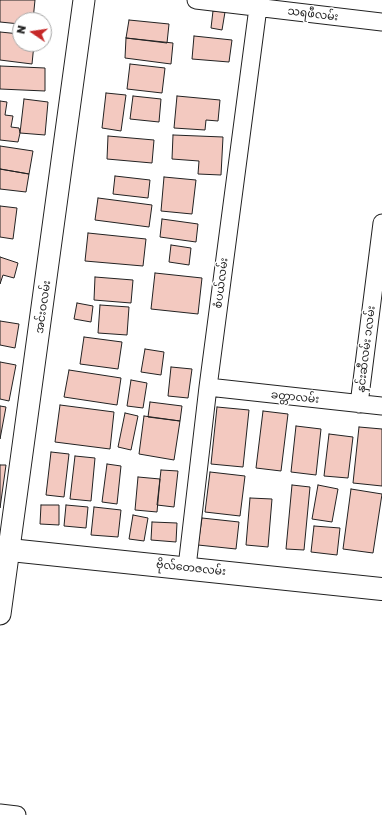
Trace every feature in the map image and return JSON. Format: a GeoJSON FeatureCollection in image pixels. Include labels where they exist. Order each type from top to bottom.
{"type":"FeatureCollection","features":[{"type":"Feature","properties":{"kind":"main road","name":"ဗိုလ်တေဇလမ်း"},"geometry":{"type":"LineString","coordinates":[[5,550],[187,567],[382,589]]}},
{"type":"Feature","properties":{"kind":"street","name":"အင်းဝလမ်း"},"geometry":{"type":"LineString","coordinates":[[0,614],[5,550],[84,0]]}},
{"type":"Feature","properties":{"kind":"street","name":"သရဖီလမ်း"},"geometry":{"type":"LineString","coordinates":[[196,0],[259,4],[382,22]]}},
{"type":"Feature","properties":{"kind":"street","name":"စံပယ်လမ်း"},"geometry":{"type":"LineString","coordinates":[[187,567],[208,387],[259,4]]}},
{"type":"Feature","properties":{"kind":"street","name":"နှင်းဆီလမ်း ၁လမ်း"},"geometry":{"type":"LineString","coordinates":[[359,404],[382,223]]}},
{"type":"Feature","properties":{"kind":"street","name":"ခတ္တာလမ်း"},"geometry":{"type":"LineString","coordinates":[[208,387],[382,406]]}},
{"type":"Feature","properties":{"kind":"street"},"geometry":{"type":"LineString","coordinates":[[0,813],[17,815]]}},
{"type":"Feature","properties":{"kind":"building"},"geometry":{"type":"Polygon","coordinates":[[[0,0],[35,0],[34,12],[12,12],[12,23],[0,22],[0,0]]]}},
{"type":"Feature","properties":{"kind":"building"},"geometry":{"type":"Polygon","coordinates":[[[213,11],[225,12],[222,30],[211,28],[213,11]]]}},
{"type":"Feature","properties":{"kind":"building"},"geometry":{"type":"Polygon","coordinates":[[[129,20],[169,24],[167,43],[126,38],[129,20]]]}},
{"type":"Feature","properties":{"kind":"building"},"geometry":{"type":"Polygon","coordinates":[[[0,32],[12,33],[12,52],[33,52],[32,64],[0,60],[0,32]]]}},
{"type":"Feature","properties":{"kind":"building"},"geometry":{"type":"Polygon","coordinates":[[[194,36],[232,40],[229,62],[192,59],[194,36]]]}},
{"type":"Feature","properties":{"kind":"building"},"geometry":{"type":"Polygon","coordinates":[[[126,38],[173,43],[171,64],[125,58],[126,38]]]}},
{"type":"Feature","properties":{"kind":"building"},"geometry":{"type":"Polygon","coordinates":[[[130,64],[165,68],[162,93],[127,89],[130,64]]]}},
{"type":"Feature","properties":{"kind":"building"},"geometry":{"type":"Polygon","coordinates":[[[0,66],[45,68],[45,91],[0,89],[0,66]]]}},
{"type":"Feature","properties":{"kind":"building"},"geometry":{"type":"Polygon","coordinates":[[[106,93],[126,95],[121,131],[102,128],[106,93]]]}},
{"type":"Feature","properties":{"kind":"building"},"geometry":{"type":"Polygon","coordinates":[[[133,96],[161,99],[159,122],[130,119],[133,96]]]}},
{"type":"Feature","properties":{"kind":"building"},"geometry":{"type":"Polygon","coordinates":[[[177,96],[220,100],[218,121],[206,120],[205,130],[174,128],[177,96]]]}},
{"type":"Feature","properties":{"kind":"building"},"geometry":{"type":"Polygon","coordinates":[[[24,99],[48,102],[45,135],[20,133],[24,99]]]}},
{"type":"Feature","properties":{"kind":"building"},"geometry":{"type":"Polygon","coordinates":[[[0,101],[7,102],[5,115],[13,116],[11,127],[19,128],[20,133],[18,142],[0,140],[0,101]]]}},
{"type":"Feature","properties":{"kind":"building"},"geometry":{"type":"Polygon","coordinates":[[[173,135],[223,137],[221,175],[198,174],[199,161],[172,159],[173,135]]]}},
{"type":"Feature","properties":{"kind":"building"},"geometry":{"type":"Polygon","coordinates":[[[108,136],[154,140],[152,163],[107,159],[108,136]]]}},
{"type":"Feature","properties":{"kind":"building"},"geometry":{"type":"Polygon","coordinates":[[[0,146],[33,151],[29,174],[0,169],[0,146]]]}},
{"type":"Feature","properties":{"kind":"building"},"geometry":{"type":"Polygon","coordinates":[[[0,169],[29,174],[26,192],[0,189],[0,169]]]}},
{"type":"Feature","properties":{"kind":"building"},"geometry":{"type":"Polygon","coordinates":[[[115,176],[150,180],[148,198],[113,194],[115,176]]]}},
{"type":"Feature","properties":{"kind":"building"},"geometry":{"type":"Polygon","coordinates":[[[164,177],[196,180],[192,214],[161,211],[164,177]]]}},
{"type":"Feature","properties":{"kind":"building"},"geometry":{"type":"Polygon","coordinates":[[[98,198],[152,205],[149,227],[95,220],[98,198]]]}},
{"type":"Feature","properties":{"kind":"building"},"geometry":{"type":"Polygon","coordinates":[[[0,206],[17,208],[13,239],[0,237],[0,206]]]}},
{"type":"Feature","properties":{"kind":"building"},"geometry":{"type":"Polygon","coordinates":[[[162,219],[198,224],[196,242],[160,237],[162,219]]]}},
{"type":"Feature","properties":{"kind":"building"},"geometry":{"type":"Polygon","coordinates":[[[88,233],[146,239],[143,266],[85,261],[88,233]]]}},
{"type":"Feature","properties":{"kind":"building"},"geometry":{"type":"Polygon","coordinates":[[[171,245],[191,248],[189,265],[169,262],[171,245]]]}},
{"type":"Feature","properties":{"kind":"building"},"geometry":{"type":"Polygon","coordinates":[[[0,257],[18,263],[14,278],[3,275],[0,284],[0,257]]]}},
{"type":"Feature","properties":{"kind":"building"},"geometry":{"type":"Polygon","coordinates":[[[155,273],[202,278],[198,314],[151,309],[155,273]]]}},
{"type":"Feature","properties":{"kind":"building"},"geometry":{"type":"Polygon","coordinates":[[[95,277],[133,280],[131,303],[94,300],[95,277]]]}},
{"type":"Feature","properties":{"kind":"building"},"geometry":{"type":"Polygon","coordinates":[[[77,303],[93,306],[91,322],[74,319],[77,303]]]}},
{"type":"Feature","properties":{"kind":"building"},"geometry":{"type":"Polygon","coordinates":[[[100,305],[129,307],[127,335],[98,333],[100,305]]]}},
{"type":"Feature","properties":{"kind":"building"},"geometry":{"type":"Polygon","coordinates":[[[0,321],[19,324],[15,348],[0,345],[0,321]]]}},
{"type":"Feature","properties":{"kind":"building"},"geometry":{"type":"Polygon","coordinates":[[[84,337],[122,342],[118,369],[80,364],[84,337]]]}},
{"type":"Feature","properties":{"kind":"building"},"geometry":{"type":"Polygon","coordinates":[[[145,349],[164,352],[161,375],[141,372],[145,349]]]}},
{"type":"Feature","properties":{"kind":"building"},"geometry":{"type":"Polygon","coordinates":[[[0,362],[16,365],[9,401],[0,399],[0,362]]]}},
{"type":"Feature","properties":{"kind":"building"},"geometry":{"type":"Polygon","coordinates":[[[171,367],[192,369],[188,398],[168,396],[171,367]]]}},
{"type":"Feature","properties":{"kind":"building"},"geometry":{"type":"Polygon","coordinates":[[[69,370],[121,378],[117,405],[64,397],[69,370]]]}},
{"type":"Feature","properties":{"kind":"building"},"geometry":{"type":"Polygon","coordinates":[[[131,380],[147,383],[143,408],[127,406],[131,380]]]}},
{"type":"Feature","properties":{"kind":"building"},"geometry":{"type":"Polygon","coordinates":[[[150,402],[182,406],[180,421],[148,417],[150,402]]]}},
{"type":"Feature","properties":{"kind":"building"},"geometry":{"type":"Polygon","coordinates":[[[60,405],[114,412],[110,449],[55,442],[60,405]]]}},
{"type":"Feature","properties":{"kind":"building"},"geometry":{"type":"Polygon","coordinates":[[[0,406],[6,407],[0,439],[0,406]]]}},
{"type":"Feature","properties":{"kind":"building"},"geometry":{"type":"Polygon","coordinates":[[[217,407],[249,410],[243,467],[211,464],[217,407]]]}},
{"type":"Feature","properties":{"kind":"building"},"geometry":{"type":"Polygon","coordinates":[[[263,411],[288,414],[281,471],[256,468],[263,411]]]}},
{"type":"Feature","properties":{"kind":"building"},"geometry":{"type":"Polygon","coordinates":[[[125,413],[138,416],[131,450],[118,447],[125,413]]]}},
{"type":"Feature","properties":{"kind":"building"},"geometry":{"type":"Polygon","coordinates":[[[144,416],[180,421],[174,460],[139,454],[144,416]]]}},
{"type":"Feature","properties":{"kind":"building"},"geometry":{"type":"Polygon","coordinates":[[[296,426],[321,429],[316,475],[291,472],[296,426]]]}},
{"type":"Feature","properties":{"kind":"building"},"geometry":{"type":"Polygon","coordinates":[[[359,427],[382,429],[382,486],[353,483],[359,427]]]}},
{"type":"Feature","properties":{"kind":"building"},"geometry":{"type":"Polygon","coordinates":[[[329,434],[353,437],[348,478],[324,476],[329,434]]]}},
{"type":"Feature","properties":{"kind":"building"},"geometry":{"type":"Polygon","coordinates":[[[51,452],[69,454],[64,497],[46,495],[51,452]]]}},
{"type":"Feature","properties":{"kind":"building"},"geometry":{"type":"Polygon","coordinates":[[[75,456],[95,458],[91,501],[70,499],[75,456]]]}},
{"type":"Feature","properties":{"kind":"building"},"geometry":{"type":"Polygon","coordinates":[[[107,464],[121,466],[117,504],[102,502],[107,464]]]}},
{"type":"Feature","properties":{"kind":"building"},"geometry":{"type":"Polygon","coordinates":[[[0,465],[6,465],[0,508],[0,465]]]}},
{"type":"Feature","properties":{"kind":"building"},"geometry":{"type":"Polygon","coordinates":[[[161,470],[178,471],[174,507],[157,505],[161,470]]]}},
{"type":"Feature","properties":{"kind":"building"},"geometry":{"type":"Polygon","coordinates":[[[210,472],[245,476],[240,516],[205,512],[210,472]]]}},
{"type":"Feature","properties":{"kind":"building"},"geometry":{"type":"Polygon","coordinates":[[[138,477],[160,479],[157,512],[135,510],[138,477]]]}},
{"type":"Feature","properties":{"kind":"building"},"geometry":{"type":"Polygon","coordinates":[[[292,485],[310,487],[304,550],[286,549],[292,485]]]}},
{"type":"Feature","properties":{"kind":"building"},"geometry":{"type":"Polygon","coordinates":[[[318,485],[338,489],[332,522],[312,519],[318,485]]]}},
{"type":"Feature","properties":{"kind":"building"},"geometry":{"type":"Polygon","coordinates":[[[351,489],[382,494],[373,553],[343,549],[351,489]]]}},
{"type":"Feature","properties":{"kind":"building"},"geometry":{"type":"Polygon","coordinates":[[[250,498],[272,499],[268,547],[246,545],[250,498]]]}},
{"type":"Feature","properties":{"kind":"building"},"geometry":{"type":"Polygon","coordinates":[[[41,505],[59,505],[59,525],[40,524],[41,505]]]}},
{"type":"Feature","properties":{"kind":"building"},"geometry":{"type":"Polygon","coordinates":[[[66,505],[88,507],[86,528],[64,526],[66,505]]]}},
{"type":"Feature","properties":{"kind":"building"},"geometry":{"type":"Polygon","coordinates":[[[94,507],[121,510],[118,537],[91,535],[94,507]]]}},
{"type":"Feature","properties":{"kind":"building"},"geometry":{"type":"Polygon","coordinates":[[[133,515],[148,518],[144,541],[129,539],[133,515]]]}},
{"type":"Feature","properties":{"kind":"building"},"geometry":{"type":"Polygon","coordinates":[[[202,518],[239,522],[236,549],[198,545],[202,518]]]}},
{"type":"Feature","properties":{"kind":"building"},"geometry":{"type":"Polygon","coordinates":[[[152,522],[177,523],[176,542],[151,540],[152,522]]]}},
{"type":"Feature","properties":{"kind":"building"},"geometry":{"type":"Polygon","coordinates":[[[314,526],[340,528],[337,555],[311,552],[314,526]]]}}]}
